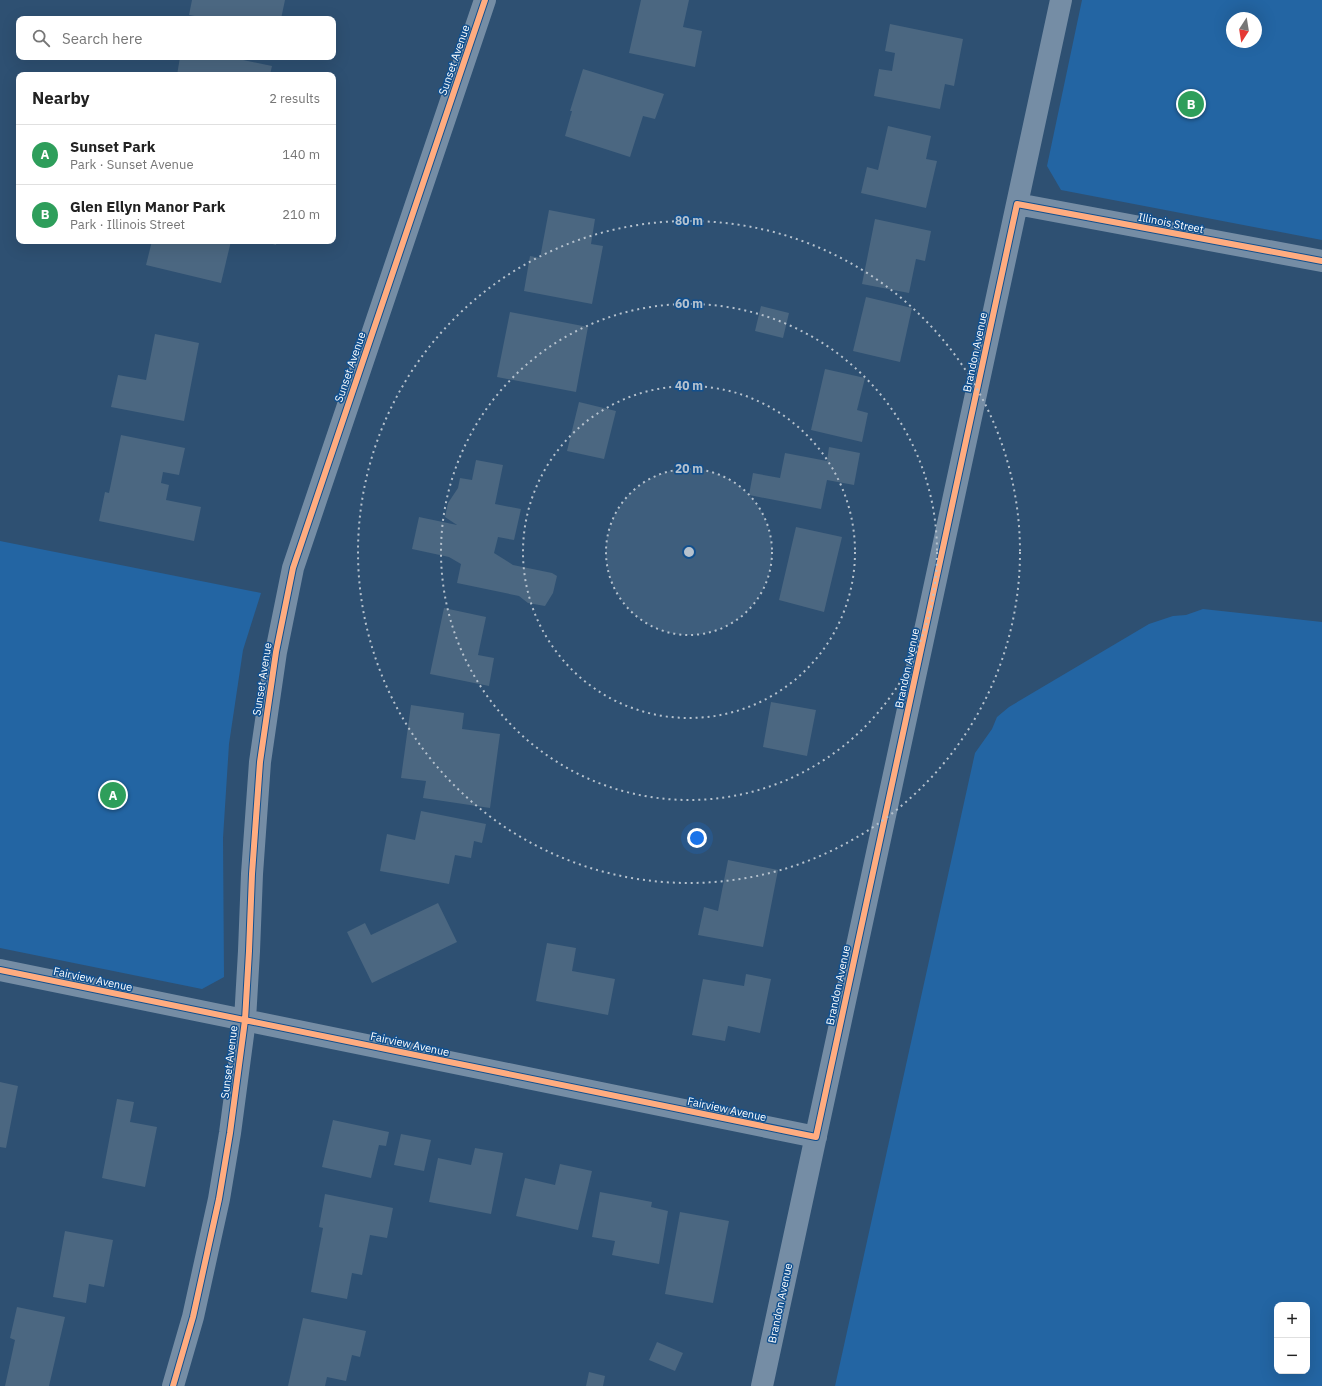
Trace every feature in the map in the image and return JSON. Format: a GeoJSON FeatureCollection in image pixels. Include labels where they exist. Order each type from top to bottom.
{"type":"FeatureCollection","features":[{"type":"Feature","properties":{"kind":"street","name":"Sunset Avenue"},"geometry":{"type":"LineString","coordinates":[[173,1386],[193,1317],[219,1199],[230,1133],[245,1020],[252,874],[260,762],[276,652],[293,568],[485,0]]}},
{"type":"Feature","properties":{"kind":"street","name":"Brandon Avenue"},"geometry":{"type":"LineString","coordinates":[[762,1386],[1061,0]]}},
{"type":"Feature","properties":{"kind":"street","name":"Illinois Street"},"geometry":{"type":"LineString","coordinates":[[1017,204],[1322,261]]}},
{"type":"Feature","properties":{"kind":"street","name":"Fairview Avenue"},"geometry":{"type":"LineString","coordinates":[[0,970],[816,1137]]}},
{"type":"Feature","properties":{"kind":"shaded area"},"geometry":{"type":"Polygon","coordinates":[[[1082,0],[1322,0],[1322,240],[1061,190],[1047,166],[1082,0]]]}},
{"type":"Feature","properties":{"kind":"shaded area"},"geometry":{"type":"Polygon","coordinates":[[[0,541],[261,593],[243,650],[229,744],[223,838],[224,977],[202,989],[0,948],[0,541]]]}},
{"type":"Feature","properties":{"kind":"shaded area"},"geometry":{"type":"Polygon","coordinates":[[[1203,609],[1322,622],[1322,1386],[835,1386],[975,753],[992,729],[997,717],[1009,707],[1149,624],[1173,616],[1186,615],[1203,609]]]}},
{"type":"Feature","properties":{"kind":"building"},"geometry":{"type":"Polygon","coordinates":[[[192,0],[285,0],[282,16],[189,15],[192,0]]]}},
{"type":"Feature","properties":{"kind":"building"},"geometry":{"type":"Polygon","coordinates":[[[641,0],[689,0],[683,27],[702,31],[695,67],[629,53],[641,0]]]}},
{"type":"Feature","properties":{"kind":"building"},"geometry":{"type":"Polygon","coordinates":[[[890,24],[963,39],[954,86],[945,84],[940,109],[874,96],[879,69],[892,71],[895,53],[885,51],[890,24]]]}},
{"type":"Feature","properties":{"kind":"building"},"geometry":{"type":"Polygon","coordinates":[[[180,60],[243,60],[272,66],[271,72],[178,72],[180,60]]]}},
{"type":"Feature","properties":{"kind":"building"},"geometry":{"type":"Polygon","coordinates":[[[583,69],[664,94],[655,119],[643,116],[630,157],[565,136],[572,111],[570,111],[583,69]]]}},
{"type":"Feature","properties":{"kind":"building"},"geometry":{"type":"Polygon","coordinates":[[[888,126],[931,136],[926,159],[937,161],[926,208],[861,193],[867,167],[878,170],[888,126]]]}},
{"type":"Feature","properties":{"kind":"building"},"geometry":{"type":"Polygon","coordinates":[[[549,210],[595,219],[591,244],[603,246],[592,304],[524,291],[530,256],[540,258],[549,210]]]}},
{"type":"Feature","properties":{"kind":"building"},"geometry":{"type":"Polygon","coordinates":[[[875,219],[931,231],[925,261],[916,259],[909,293],[862,284],[875,219]]]}},
{"type":"Feature","properties":{"kind":"building"},"geometry":{"type":"Polygon","coordinates":[[[151,244],[230,244],[221,283],[146,265],[151,244]]]}},
{"type":"Feature","properties":{"kind":"building"},"geometry":{"type":"Polygon","coordinates":[[[866,297],[912,308],[900,362],[853,351],[866,297]]]}},
{"type":"Feature","properties":{"kind":"building"},"geometry":{"type":"Polygon","coordinates":[[[761,306],[789,313],[783,338],[755,331],[761,306]]]}},
{"type":"Feature","properties":{"kind":"building"},"geometry":{"type":"Polygon","coordinates":[[[510,312],[588,327],[576,392],[497,377],[510,312]]]}},
{"type":"Feature","properties":{"kind":"building"},"geometry":{"type":"Polygon","coordinates":[[[155,334],[199,343],[184,421],[111,407],[118,375],[146,380],[155,334]]]}},
{"type":"Feature","properties":{"kind":"building"},"geometry":{"type":"Polygon","coordinates":[[[825,369],[865,378],[857,410],[868,413],[862,442],[811,430],[825,369]]]}},
{"type":"Feature","properties":{"kind":"building"},"geometry":{"type":"Polygon","coordinates":[[[579,402],[616,411],[604,459],[567,451],[579,402]]]}},
{"type":"Feature","properties":{"kind":"building"},"geometry":{"type":"Polygon","coordinates":[[[121,435],[185,448],[179,475],[163,472],[161,483],[169,485],[166,500],[201,507],[194,541],[99,521],[105,492],[109,493],[121,435]]]}},
{"type":"Feature","properties":{"kind":"building"},"geometry":{"type":"Polygon","coordinates":[[[829,447],[860,453],[854,485],[827,480],[821,509],[749,495],[753,473],[780,478],[785,453],[827,461],[829,447]]]}},
{"type":"Feature","properties":{"kind":"building"},"geometry":{"type":"Polygon","coordinates":[[[476,460],[503,465],[495,504],[521,509],[514,540],[498,537],[494,553],[513,565],[552,573],[557,576],[553,593],[545,606],[528,603],[519,596],[457,583],[461,564],[449,557],[412,549],[419,517],[457,525],[445,517],[448,503],[458,488],[460,478],[472,480],[476,460]]]}},
{"type":"Feature","properties":{"kind":"building"},"geometry":{"type":"Polygon","coordinates":[[[796,527],[842,537],[824,612],[779,600],[796,527]]]}},
{"type":"Feature","properties":{"kind":"building"},"geometry":{"type":"Polygon","coordinates":[[[444,608],[486,617],[478,655],[494,658],[489,686],[430,674],[444,608]]]}},
{"type":"Feature","properties":{"kind":"building"},"geometry":{"type":"Polygon","coordinates":[[[771,702],[816,710],[807,756],[763,747],[771,702]]]}},
{"type":"Feature","properties":{"kind":"building"},"geometry":{"type":"Polygon","coordinates":[[[411,705],[464,713],[462,729],[500,734],[490,808],[423,798],[426,781],[401,778],[411,705]]]}},
{"type":"Feature","properties":{"kind":"building"},"geometry":{"type":"Polygon","coordinates":[[[421,811],[486,824],[482,843],[474,841],[471,858],[455,855],[449,884],[380,871],[387,834],[415,840],[421,811]]]}},
{"type":"Feature","properties":{"kind":"building"},"geometry":{"type":"Polygon","coordinates":[[[728,860],[778,870],[763,947],[698,935],[704,907],[718,911],[728,860]]]}},
{"type":"Feature","properties":{"kind":"building"},"geometry":{"type":"Polygon","coordinates":[[[438,903],[457,942],[372,983],[347,932],[365,923],[371,935],[438,903]]]}},
{"type":"Feature","properties":{"kind":"building"},"geometry":{"type":"Polygon","coordinates":[[[547,943],[576,948],[572,971],[615,979],[608,1015],[536,1001],[547,943]]]}},
{"type":"Feature","properties":{"kind":"building"},"geometry":{"type":"Polygon","coordinates":[[[746,974],[771,979],[760,1033],[728,1026],[725,1041],[692,1035],[703,979],[744,986],[746,974]]]}},
{"type":"Feature","properties":{"kind":"building"},"geometry":{"type":"Polygon","coordinates":[[[0,1082],[18,1086],[6,1148],[0,1147],[0,1082]]]}},
{"type":"Feature","properties":{"kind":"building"},"geometry":{"type":"Polygon","coordinates":[[[117,1099],[134,1102],[130,1122],[157,1127],[145,1187],[102,1178],[117,1099]]]}},
{"type":"Feature","properties":{"kind":"building"},"geometry":{"type":"Polygon","coordinates":[[[333,1120],[389,1132],[386,1146],[379,1145],[371,1178],[322,1167],[333,1120]]]}},
{"type":"Feature","properties":{"kind":"building"},"geometry":{"type":"Polygon","coordinates":[[[401,1134],[431,1140],[424,1171],[394,1165],[401,1134]]]}},
{"type":"Feature","properties":{"kind":"building"},"geometry":{"type":"Polygon","coordinates":[[[475,1148],[503,1153],[491,1214],[429,1202],[438,1158],[471,1165],[475,1148]]]}},
{"type":"Feature","properties":{"kind":"building"},"geometry":{"type":"Polygon","coordinates":[[[560,1164],[592,1171],[578,1230],[516,1216],[525,1178],[555,1185],[560,1164]]]}},
{"type":"Feature","properties":{"kind":"building"},"geometry":{"type":"Polygon","coordinates":[[[600,1192],[652,1202],[651,1207],[668,1211],[659,1264],[612,1255],[615,1241],[592,1237],[600,1192]]]}},
{"type":"Feature","properties":{"kind":"building"},"geometry":{"type":"Polygon","coordinates":[[[325,1194],[393,1208],[387,1238],[370,1235],[362,1275],[352,1273],[347,1299],[311,1292],[323,1228],[319,1227],[325,1194]]]}},
{"type":"Feature","properties":{"kind":"building"},"geometry":{"type":"Polygon","coordinates":[[[680,1212],[729,1221],[713,1303],[665,1294],[680,1212]]]}},
{"type":"Feature","properties":{"kind":"building"},"geometry":{"type":"Polygon","coordinates":[[[65,1231],[113,1240],[104,1287],[89,1284],[86,1303],[53,1297],[65,1231]]]}},
{"type":"Feature","properties":{"kind":"building"},"geometry":{"type":"Polygon","coordinates":[[[17,1307],[65,1317],[49,1386],[5,1386],[15,1340],[10,1338],[17,1307]]]}},
{"type":"Feature","properties":{"kind":"building"},"geometry":{"type":"Polygon","coordinates":[[[303,1318],[366,1331],[360,1357],[352,1355],[346,1381],[327,1377],[325,1386],[288,1386],[303,1318]]]}},
{"type":"Feature","properties":{"kind":"building"},"geometry":{"type":"Polygon","coordinates":[[[657,1342],[683,1353],[675,1371],[649,1360],[657,1342]]]}},
{"type":"Feature","properties":{"kind":"building"},"geometry":{"type":"Polygon","coordinates":[[[589,1372],[605,1376],[603,1386],[586,1386],[589,1372]]]}},
{"type":"Feature","properties":{"kind":"cycle path"},"geometry":{"type":"LineString","coordinates":[[173,1386],[193,1317],[219,1199],[230,1133],[245,1020],[252,874],[260,762],[276,652],[293,568],[485,0]]}},
{"type":"Feature","properties":{"kind":"cycle path"},"geometry":{"type":"LineString","coordinates":[[0,970],[816,1137],[1017,204],[1322,261]]}},
{"type":"Feature","properties":{"kind":"place","name":"Glen Ellyn Manor Park"},"geometry":{"type":"Point","coordinates":[1191,104]}},
{"type":"Feature","properties":{"kind":"place","name":"Sunset Park"},"geometry":{"type":"Point","coordinates":[113,795]}}]}
